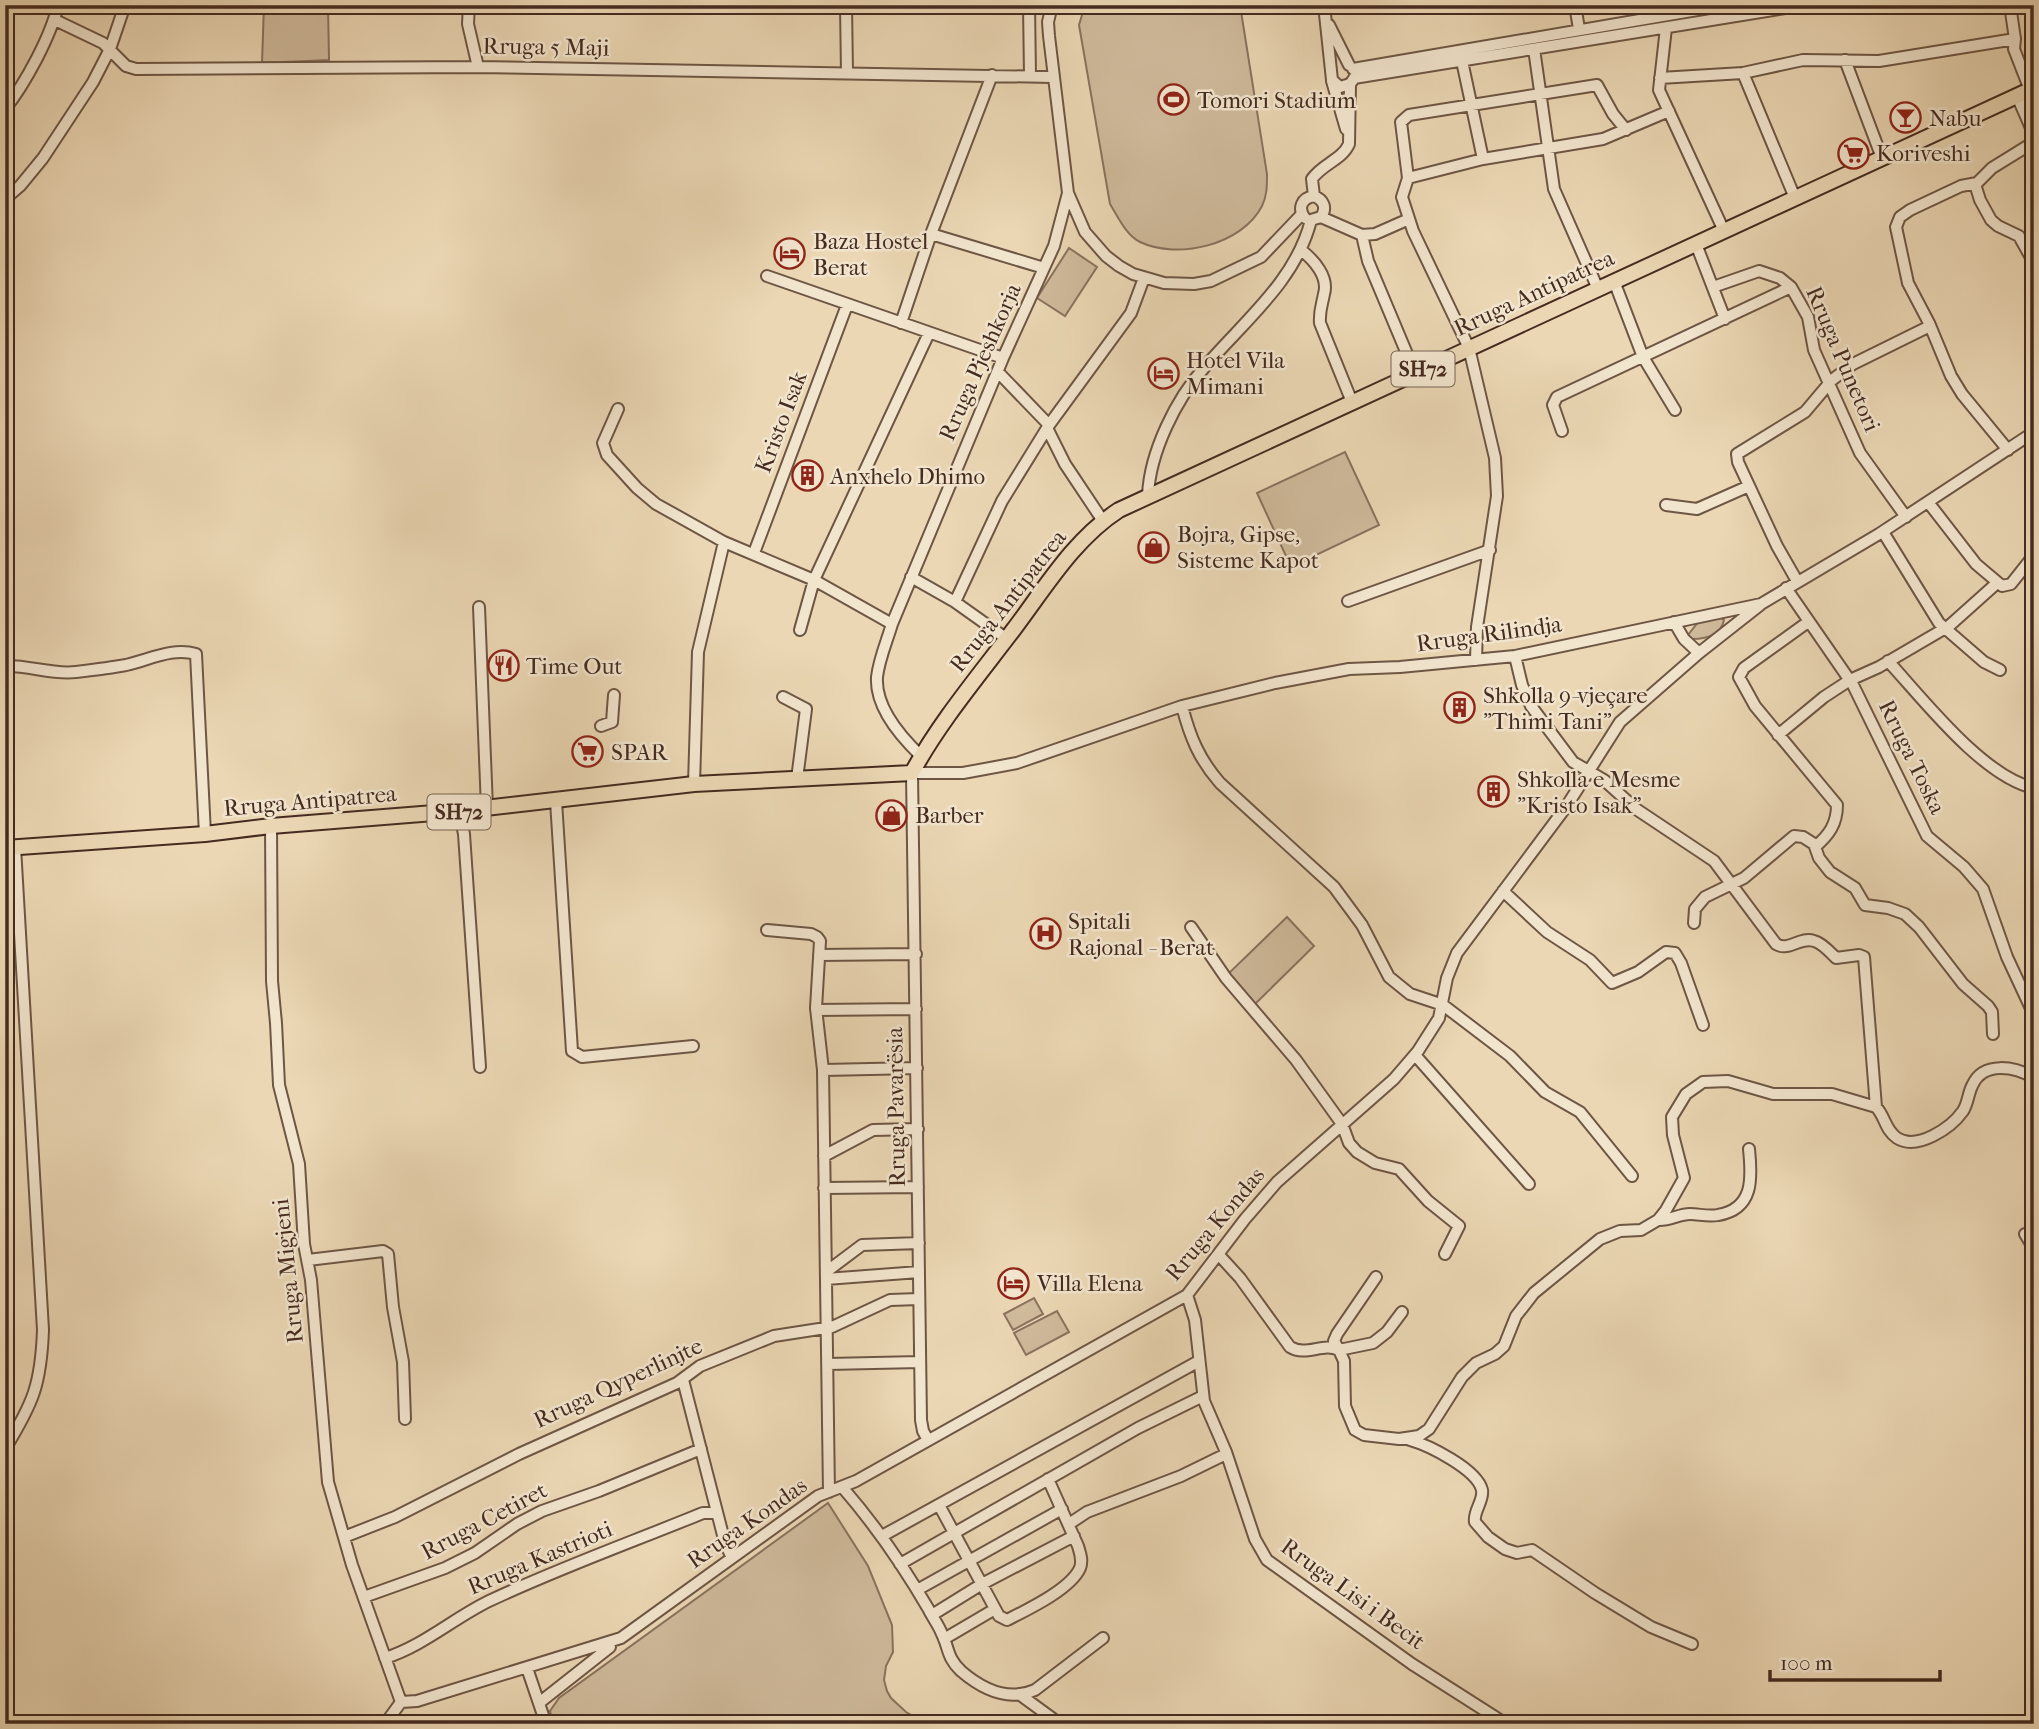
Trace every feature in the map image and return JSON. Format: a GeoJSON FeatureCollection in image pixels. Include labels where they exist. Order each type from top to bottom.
{"type":"FeatureCollection","features":[{"type":"Feature","properties":{"kind":"main road","name":"Rruga Antipatrea"},"geometry":{"type":"LineString","coordinates":[[10,848],[459,811],[694,784],[912,773],[921,756],[1066,558],[1119,510],[2027,91]]}},
{"type":"Feature","properties":{"kind":"street"},"geometry":{"type":"LineString","coordinates":[[5,109],[23,83],[55,20],[58,5]]}},
{"type":"Feature","properties":{"kind":"street"},"geometry":{"type":"LineString","coordinates":[[5,199],[20,186],[43,158],[93,82],[110,49],[125,5]]}},
{"type":"Feature","properties":{"kind":"street"},"geometry":{"type":"LineString","coordinates":[[469,5],[468,24],[478,67]]}},
{"type":"Feature","properties":{"kind":"street"},"geometry":{"type":"LineString","coordinates":[[846,5],[847,73]]}},
{"type":"Feature","properties":{"kind":"street"},"geometry":{"type":"LineString","coordinates":[[1029,5],[1030,76]]}},
{"type":"Feature","properties":{"kind":"street"},"geometry":{"type":"LineString","coordinates":[[1052,5],[1048,22],[1052,76],[1068,192],[1080,222],[1095,245],[1119,266],[1144,278],[1178,285],[1211,281],[1261,257],[1311,217],[1325,207],[1319,198],[1314,196],[1304,200],[1300,209],[1311,217],[1362,235],[1376,234],[1409,219]]}},
{"type":"Feature","properties":{"kind":"street"},"geometry":{"type":"LineString","coordinates":[[1324,5],[1331,75],[1349,139]]}},
{"type":"Feature","properties":{"kind":"street"},"geometry":{"type":"LineString","coordinates":[[1574,5],[1580,29]]}},
{"type":"Feature","properties":{"kind":"street"},"geometry":{"type":"LineString","coordinates":[[1331,75],[1340,86],[1352,74],[1580,29],[1727,5]]}},
{"type":"Feature","properties":{"kind":"street"},"geometry":{"type":"LineString","coordinates":[[1331,75],[1339,63],[1352,74],[1462,61],[1804,5]]}},
{"type":"Feature","properties":{"kind":"street"},"geometry":{"type":"LineString","coordinates":[[2010,5],[2014,49],[2027,91],[2034,135]]}},
{"type":"Feature","properties":{"kind":"street"},"geometry":{"type":"LineString","coordinates":[[1314,196],[1312,179],[1324,166],[1346,151],[1349,139],[1352,74],[1326,19]]}},
{"type":"Feature","properties":{"kind":"street","name":"Rruga 5 Maji"},"geometry":{"type":"LineString","coordinates":[[55,20],[103,43],[126,66],[136,69],[478,67],[1052,76]]}},
{"type":"Feature","properties":{"kind":"street"},"geometry":{"type":"LineString","coordinates":[[1666,28],[1659,89],[1724,231]]}},
{"type":"Feature","properties":{"kind":"street"},"geometry":{"type":"LineString","coordinates":[[1660,78],[1743,73],[1803,60],[1879,61],[2015,39]]}},
{"type":"Feature","properties":{"kind":"street"},"geometry":{"type":"LineString","coordinates":[[1534,49],[1552,178],[1561,208],[1598,289]]}},
{"type":"Feature","properties":{"kind":"street"},"geometry":{"type":"LineString","coordinates":[[1845,60],[1882,158]]}},
{"type":"Feature","properties":{"kind":"street"},"geometry":{"type":"LineString","coordinates":[[1462,61],[1483,159]]}},
{"type":"Feature","properties":{"kind":"street"},"geometry":{"type":"LineString","coordinates":[[1743,73],[1795,198]]}},
{"type":"Feature","properties":{"kind":"street"},"geometry":{"type":"LineString","coordinates":[[901,323],[931,234],[992,75]]}},
{"type":"Feature","properties":{"kind":"street"},"geometry":{"type":"LineString","coordinates":[[1476,660],[1477,627],[1490,550],[1497,474],[1469,348],[1409,219],[1402,197],[1408,178],[1401,122],[1404,117],[1412,115],[1597,85],[1626,130]]}},
{"type":"Feature","properties":{"kind":"street"},"geometry":{"type":"LineString","coordinates":[[1408,178],[1483,159],[1603,139],[1669,111]]}},
{"type":"Feature","properties":{"kind":"street"},"geometry":{"type":"LineString","coordinates":[[2008,450],[1962,394],[1946,366],[1930,326],[1908,283],[1897,236],[1897,221],[1910,211],[1961,186],[1975,184],[1992,168],[2034,142]]}},
{"type":"Feature","properties":{"kind":"street"},"geometry":{"type":"LineString","coordinates":[[1975,184],[1980,200],[1992,220],[1998,226],[2019,236],[2034,263]]}},
{"type":"Feature","properties":{"kind":"street","name":"Rruga Pjeshkorja"},"geometry":{"type":"LineString","coordinates":[[921,756],[898,730],[879,694],[879,670],[892,624],[911,577],[1003,358],[1054,246],[1068,192]]}},
{"type":"Feature","properties":{"kind":"street"},"geometry":{"type":"LineString","coordinates":[[1148,495],[1155,456],[1187,390],[1202,369],[1273,292],[1301,250],[1311,217]]}},
{"type":"Feature","properties":{"kind":"street"},"geometry":{"type":"LineString","coordinates":[[931,234],[1044,268]]}},
{"type":"Feature","properties":{"kind":"street"},"geometry":{"type":"LineString","coordinates":[[1362,235],[1368,261],[1415,373]]}},
{"type":"Feature","properties":{"kind":"street"},"geometry":{"type":"LineString","coordinates":[[1696,244],[1725,319]]}},
{"type":"Feature","properties":{"kind":"street"},"geometry":{"type":"LineString","coordinates":[[1301,250],[1322,275],[1325,287],[1319,312],[1320,323],[1352,402]]}},
{"type":"Feature","properties":{"kind":"street","name":"Rruga Punetori"},"geometry":{"type":"LineString","coordinates":[[1713,287],[1759,271],[1780,278],[1791,287],[1808,317],[1814,350],[1860,453],[1906,517]]}},
{"type":"Feature","properties":{"kind":"street"},"geometry":{"type":"LineString","coordinates":[[767,276],[1003,358]]}},
{"type":"Feature","properties":{"kind":"street"},"geometry":{"type":"LineString","coordinates":[[955,602],[1002,501],[1048,427],[1119,332],[1131,313],[1144,278]]}},
{"type":"Feature","properties":{"kind":"street"},"geometry":{"type":"LineString","coordinates":[[1614,281],[1643,357],[1675,410]]}},
{"type":"Feature","properties":{"kind":"street"},"geometry":{"type":"LineString","coordinates":[[1562,431],[1553,405],[1554,400],[1791,287]]}},
{"type":"Feature","properties":{"kind":"street","name":"Kristo Isak"},"geometry":{"type":"LineString","coordinates":[[754,553],[847,304]]}},
{"type":"Feature","properties":{"kind":"street"},"geometry":{"type":"LineString","coordinates":[[1797,581],[1777,546],[1737,454],[1805,412],[1842,372],[1930,326]]}},
{"type":"Feature","properties":{"kind":"street"},"geometry":{"type":"LineString","coordinates":[[800,630],[814,580],[929,333]]}},
{"type":"Feature","properties":{"kind":"street"},"geometry":{"type":"LineString","coordinates":[[998,372],[1048,427],[1065,464],[1103,522]]}},
{"type":"Feature","properties":{"kind":"street"},"geometry":{"type":"LineString","coordinates":[[618,409],[603,443],[607,455],[636,488],[656,504],[724,542],[814,580],[892,624]]}},
{"type":"Feature","properties":{"kind":"street","name":"Rruga Rilindja"},"geometry":{"type":"LineString","coordinates":[[912,773],[963,773],[1017,763],[1182,706],[1275,683],[1349,669],[1515,656],[1761,604],[1883,532],[2034,432]]}},
{"type":"Feature","properties":{"kind":"street"},"geometry":{"type":"LineString","coordinates":[[1666,505],[1698,509],[1749,486]]}},
{"type":"Feature","properties":{"kind":"street"},"geometry":{"type":"LineString","coordinates":[[1928,502],[1976,564],[2001,586],[2011,584],[2034,555]]}},
{"type":"Feature","properties":{"kind":"street"},"geometry":{"type":"LineString","coordinates":[[1883,532],[1932,613],[1945,629],[1984,662],[2000,670]]}},
{"type":"Feature","properties":{"kind":"street"},"geometry":{"type":"LineString","coordinates":[[694,784],[698,652],[724,542]]}},
{"type":"Feature","properties":{"kind":"street"},"geometry":{"type":"LineString","coordinates":[[1348,601],[1490,550]]}},
{"type":"Feature","properties":{"kind":"street"},"geometry":{"type":"LineString","coordinates":[[911,577],[955,602],[1007,639]]}},
{"type":"Feature","properties":{"kind":"street"},"geometry":{"type":"LineString","coordinates":[[1778,735],[1824,697],[1850,680],[1888,662],[1945,629],[1997,583]]}},
{"type":"Feature","properties":{"kind":"street","name":"Rruga Toska"},"geometry":{"type":"LineString","coordinates":[[1786,588],[1850,680],[1924,830],[1935,844],[1964,867],[1983,889],[2007,957],[2034,1015]]}},
{"type":"Feature","properties":{"kind":"street","name":"Rruga Kondas"},"geometry":{"type":"LineString","coordinates":[[401,1702],[417,1701],[621,1638],[818,1496],[843,1488],[1186,1295],[1277,1182],[1394,1079],[1415,1055],[1435,1026],[1443,1004],[1451,964],[1566,807],[1620,722],[1699,653],[1761,604]]}},
{"type":"Feature","properties":{"kind":"street"},"geometry":{"type":"LineString","coordinates":[[479,607],[487,808]]}},
{"type":"Feature","properties":{"kind":"street"},"geometry":{"type":"LineString","coordinates":[[1674,622],[1685,639],[1699,653]]}},
{"type":"Feature","properties":{"kind":"street"},"geometry":{"type":"LineString","coordinates":[[1808,622],[1744,668],[1739,677],[1747,694],[1778,735],[1837,805],[1837,813],[1829,834],[1815,847]]}},
{"type":"Feature","properties":{"kind":"street"},"geometry":{"type":"LineString","coordinates":[[5,666],[19,665],[45,672],[72,673],[174,652],[195,654],[205,834]]}},
{"type":"Feature","properties":{"kind":"street"},"geometry":{"type":"LineString","coordinates":[[1515,656],[1522,685],[1531,706],[1573,762],[1610,785],[1636,809],[1714,861],[1770,938],[1780,947],[1810,939],[1836,958],[1859,955],[1864,957],[1875,1107],[1899,1140],[1913,1141],[1939,1132],[1953,1122],[1963,1111],[1972,1085],[1983,1073],[2000,1068],[2014,1068],[2034,1078]]}},
{"type":"Feature","properties":{"kind":"street"},"geometry":{"type":"LineString","coordinates":[[1888,662],[1980,758],[2007,777],[2034,788]]}},
{"type":"Feature","properties":{"kind":"street"},"geometry":{"type":"LineString","coordinates":[[601,726],[612,722],[614,695]]}},
{"type":"Feature","properties":{"kind":"street"},"geometry":{"type":"LineString","coordinates":[[783,697],[806,709],[796,779]]}},
{"type":"Feature","properties":{"kind":"street"},"geometry":{"type":"LineString","coordinates":[[1182,706],[1192,743],[1208,769],[1334,887],[1354,912],[1389,977],[1410,994],[1443,1004],[1510,1056],[1545,1092],[1580,1112],[1633,1176]]}},
{"type":"Feature","properties":{"kind":"street","name":"Rruga Pavarësia"},"geometry":{"type":"LineString","coordinates":[[912,773],[921,1426],[928,1440]]}},
{"type":"Feature","properties":{"kind":"street"},"geometry":{"type":"LineString","coordinates":[[556,801],[572,1051],[582,1057],[693,1046]]}},
{"type":"Feature","properties":{"kind":"street"},"geometry":{"type":"LineString","coordinates":[[459,811],[464,834],[480,1067]]}},
{"type":"Feature","properties":{"kind":"street","name":"Rruga Migjeni"},"geometry":{"type":"LineString","coordinates":[[271,826],[272,992],[279,1085],[299,1164],[304,1244],[312,1280],[326,1466],[334,1508],[401,1702]]}},
{"type":"Feature","properties":{"kind":"street"},"geometry":{"type":"LineString","coordinates":[[1693,923],[1698,903],[1713,891],[1751,873],[1794,836],[1803,836],[1815,847],[1819,858],[1830,872],[1855,888],[1865,905],[1897,910],[1919,927],[1962,985],[1988,1006],[1993,1020],[1993,1034]]}},
{"type":"Feature","properties":{"kind":"street"},"geometry":{"type":"LineString","coordinates":[[5,1449],[37,1388],[41,1373],[43,1330],[10,848]]}},
{"type":"Feature","properties":{"kind":"street"},"geometry":{"type":"LineString","coordinates":[[1503,891],[1547,932],[1590,960],[1612,983],[1639,972],[1666,952],[1675,953],[1703,1025]]}},
{"type":"Feature","properties":{"kind":"street"},"geometry":{"type":"LineString","coordinates":[[1191,927],[1226,978],[1296,1060],[1342,1124],[1349,1143],[1357,1152],[1375,1163],[1399,1169],[1428,1200],[1459,1226],[1445,1254]]}},
{"type":"Feature","properties":{"kind":"street"},"geometry":{"type":"LineString","coordinates":[[767,930],[814,935],[820,941],[816,1010],[823,1070],[829,1492]]}},
{"type":"Feature","properties":{"kind":"street"},"geometry":{"type":"LineString","coordinates":[[819,955],[916,954]]}},
{"type":"Feature","properties":{"kind":"street"},"geometry":{"type":"LineString","coordinates":[[816,1010],[916,1009]]}},
{"type":"Feature","properties":{"kind":"street"},"geometry":{"type":"LineString","coordinates":[[1415,1055],[1529,1184]]}},
{"type":"Feature","properties":{"kind":"street"},"geometry":{"type":"LineString","coordinates":[[823,1070],[917,1069]]}},
{"type":"Feature","properties":{"kind":"street"},"geometry":{"type":"LineString","coordinates":[[1658,1220],[1667,1210],[1684,1178],[1673,1135],[1672,1116],[1680,1102],[1696,1085],[1719,1080],[1773,1094],[1832,1094],[1875,1107]]}},
{"type":"Feature","properties":{"kind":"street"},"geometry":{"type":"LineString","coordinates":[[824,1156],[873,1130],[918,1129]]}},
{"type":"Feature","properties":{"kind":"street"},"geometry":{"type":"LineString","coordinates":[[1407,1439],[1425,1433],[1462,1377],[1476,1363],[1500,1350],[1520,1310],[1543,1284],[1606,1236],[1620,1231],[1638,1230],[1658,1220],[1691,1214],[1718,1215],[1739,1204],[1752,1184],[1749,1149]]}},
{"type":"Feature","properties":{"kind":"street"},"geometry":{"type":"LineString","coordinates":[[824,1188],[918,1187]]}},
{"type":"Feature","properties":{"kind":"street"},"geometry":{"type":"LineString","coordinates":[[2025,1234],[2034,1249]]}},
{"type":"Feature","properties":{"kind":"street"},"geometry":{"type":"LineString","coordinates":[[826,1276],[862,1245],[919,1244]]}},
{"type":"Feature","properties":{"kind":"street"},"geometry":{"type":"LineString","coordinates":[[307,1260],[383,1251],[388,1254],[393,1307],[403,1362],[405,1419]]}},
{"type":"Feature","properties":{"kind":"street"},"geometry":{"type":"LineString","coordinates":[[1219,1255],[1240,1278],[1290,1347],[1303,1352],[1329,1347],[1339,1350],[1373,1343],[1387,1332],[1402,1312]]}},
{"type":"Feature","properties":{"kind":"street"},"geometry":{"type":"LineString","coordinates":[[826,1276],[919,1272]]}},
{"type":"Feature","properties":{"kind":"street"},"geometry":{"type":"LineString","coordinates":[[1376,1277],[1334,1341],[1343,1361],[1345,1406],[1355,1430],[1364,1435],[1407,1439],[1434,1448],[1475,1479],[1482,1493],[1474,1515],[1475,1522],[1497,1544],[1511,1552],[1535,1552],[1595,1593],[1651,1626],[1692,1644]]}},
{"type":"Feature","properties":{"kind":"street","name":"Rruga Lisi i Becit"},"geometry":{"type":"LineString","coordinates":[[1186,1295],[1195,1320],[1202,1396],[1261,1552],[1273,1566],[1423,1671],[1506,1724]]}},
{"type":"Feature","properties":{"kind":"street","name":"Rruga Qyperlinjte"},"geometry":{"type":"LineString","coordinates":[[344,1537],[395,1517],[532,1448],[683,1380],[701,1366],[774,1336],[827,1328],[890,1300],[919,1299]]}},
{"type":"Feature","properties":{"kind":"street"},"geometry":{"type":"LineString","coordinates":[[828,1364],[920,1362]]}},
{"type":"Feature","properties":{"kind":"street"},"geometry":{"type":"LineString","coordinates":[[882,1536],[1199,1362]]}},
{"type":"Feature","properties":{"kind":"street"},"geometry":{"type":"LineString","coordinates":[[683,1380],[725,1543],[732,1558]]}},
{"type":"Feature","properties":{"kind":"street"},"geometry":{"type":"LineString","coordinates":[[900,1564],[1138,1428],[1202,1396]]}},
{"type":"Feature","properties":{"kind":"street","name":"Rruga Cetiret"},"geometry":{"type":"LineString","coordinates":[[364,1597],[454,1564],[542,1511],[701,1449]]}},
{"type":"Feature","properties":{"kind":"street"},"geometry":{"type":"LineString","coordinates":[[1069,1524],[1087,1512],[1188,1473],[1226,1454]]}},
{"type":"Feature","properties":{"kind":"street"},"geometry":{"type":"LineString","coordinates":[[939,1506],[999,1616],[1007,1620],[1041,1602],[1074,1576],[1082,1562],[1074,1536],[1048,1479]]}},
{"type":"Feature","properties":{"kind":"street"},"geometry":{"type":"LineString","coordinates":[[843,1488],[882,1536],[917,1590],[944,1639],[949,1655],[959,1669],[995,1693],[1019,1694],[1035,1690],[1103,1638]]}},
{"type":"Feature","properties":{"kind":"street"},"geometry":{"type":"LineString","coordinates":[[917,1590],[1062,1508]]}},
{"type":"Feature","properties":{"kind":"street","name":"Rruga Kastrioti"},"geometry":{"type":"LineString","coordinates":[[386,1658],[405,1651],[478,1607],[524,1585],[703,1513],[717,1513]]}},
{"type":"Feature","properties":{"kind":"street"},"geometry":{"type":"LineString","coordinates":[[932,1615],[982,1584],[1074,1536]]}},
{"type":"Feature","properties":{"kind":"street"},"geometry":{"type":"LineString","coordinates":[[944,1639],[995,1609]]}},
{"type":"Feature","properties":{"kind":"street"},"geometry":{"type":"LineString","coordinates":[[539,1703],[621,1638]]}},
{"type":"Feature","properties":{"kind":"street"},"geometry":{"type":"LineString","coordinates":[[527,1668],[546,1724]]}},
{"type":"Feature","properties":{"kind":"street"},"geometry":{"type":"LineString","coordinates":[[1019,1694],[1060,1724]]}},
{"type":"Feature","properties":{"kind":"street"},"geometry":{"type":"LineString","coordinates":[[385,1724],[401,1702]]}},
{"type":"Feature","properties":{"kind":"shaded area"},"geometry":{"type":"Polygon","coordinates":[[[264,5],[328,6],[329,60],[262,63],[264,5]]]}},
{"type":"Feature","properties":{"kind":"shaded area","name":"Tomori Stadium"},"geometry":{"type":"Polygon","coordinates":[[[1085,5],[1240,5],[1267,174],[1266,195],[1262,206],[1240,231],[1208,245],[1172,249],[1140,242],[1123,225],[1110,204],[1079,25],[1085,5]]]}},
{"type":"Feature","properties":{"kind":"shaded area"},"geometry":{"type":"Polygon","coordinates":[[[1069,248],[1097,267],[1065,316],[1037,298],[1069,248]]]}},
{"type":"Feature","properties":{"kind":"shaded area"},"geometry":{"type":"Polygon","coordinates":[[[1345,452],[1379,525],[1291,567],[1257,493],[1345,452]]]}},
{"type":"Feature","properties":{"kind":"shaded area"},"geometry":{"type":"Polygon","coordinates":[[[1721,618],[1724,620],[1722,625],[1713,635],[1692,639],[1688,635],[1699,621],[1721,618]]]}},
{"type":"Feature","properties":{"kind":"shaded area"},"geometry":{"type":"Polygon","coordinates":[[[1287,917],[1314,946],[1254,1005],[1227,975],[1287,917]]]}},
{"type":"Feature","properties":{"kind":"shaded area"},"geometry":{"type":"Polygon","coordinates":[[[1034,1298],[1043,1314],[1013,1330],[1004,1314],[1034,1298]]]}},
{"type":"Feature","properties":{"kind":"shaded area"},"geometry":{"type":"Polygon","coordinates":[[[1057,1311],[1069,1332],[1026,1355],[1014,1333],[1057,1311]]]}},
{"type":"Feature","properties":{"kind":"shaded area"},"geometry":{"type":"Polygon","coordinates":[[[828,1503],[868,1566],[892,1625],[893,1652],[886,1666],[884,1680],[887,1691],[906,1712],[927,1724],[553,1724],[550,1711],[559,1698],[828,1503]]]}},
{"type":"Feature","properties":{"kind":"place","name":"Tomori Stadium"},"geometry":{"type":"Point","coordinates":[1174,100]}},
{"type":"Feature","properties":{"kind":"place","name":"Nabu"},"geometry":{"type":"Point","coordinates":[1906,118]}},
{"type":"Feature","properties":{"kind":"place","name":"Koriveshi"},"geometry":{"type":"Point","coordinates":[1853,153]}},
{"type":"Feature","properties":{"kind":"place","name":"Baza Hostel Berat"},"geometry":{"type":"Point","coordinates":[790,254]}},
{"type":"Feature","properties":{"kind":"place","name":"Hotel Vila Mimani"},"geometry":{"type":"Point","coordinates":[1163,373]}},
{"type":"Feature","properties":{"kind":"place","name":"Anxhelo Dhimo"},"geometry":{"type":"Point","coordinates":[807,476]}},
{"type":"Feature","properties":{"kind":"place","name":"Bojra, Gipse, Sisteme Kapot"},"geometry":{"type":"Point","coordinates":[1154,547]}},
{"type":"Feature","properties":{"kind":"place","name":"Time Out"},"geometry":{"type":"Point","coordinates":[503,666]}},
{"type":"Feature","properties":{"kind":"place","name":"Shkolla 9-vjeçare \"Thimi Tani\""},"geometry":{"type":"Point","coordinates":[1460,708]}},
{"type":"Feature","properties":{"kind":"place","name":"SPAR"},"geometry":{"type":"Point","coordinates":[588,752]}},
{"type":"Feature","properties":{"kind":"place","name":"Shkolla e Mesme \"Kristo Isak\""},"geometry":{"type":"Point","coordinates":[1494,792]}},
{"type":"Feature","properties":{"kind":"place","name":"Barber"},"geometry":{"type":"Point","coordinates":[892,815]}},
{"type":"Feature","properties":{"kind":"place","name":"Spitali Rajonal - Berat"},"geometry":{"type":"Point","coordinates":[1045,934]}},
{"type":"Feature","properties":{"kind":"place","name":"Villa Elena"},"geometry":{"type":"Point","coordinates":[1014,1283]}}]}
